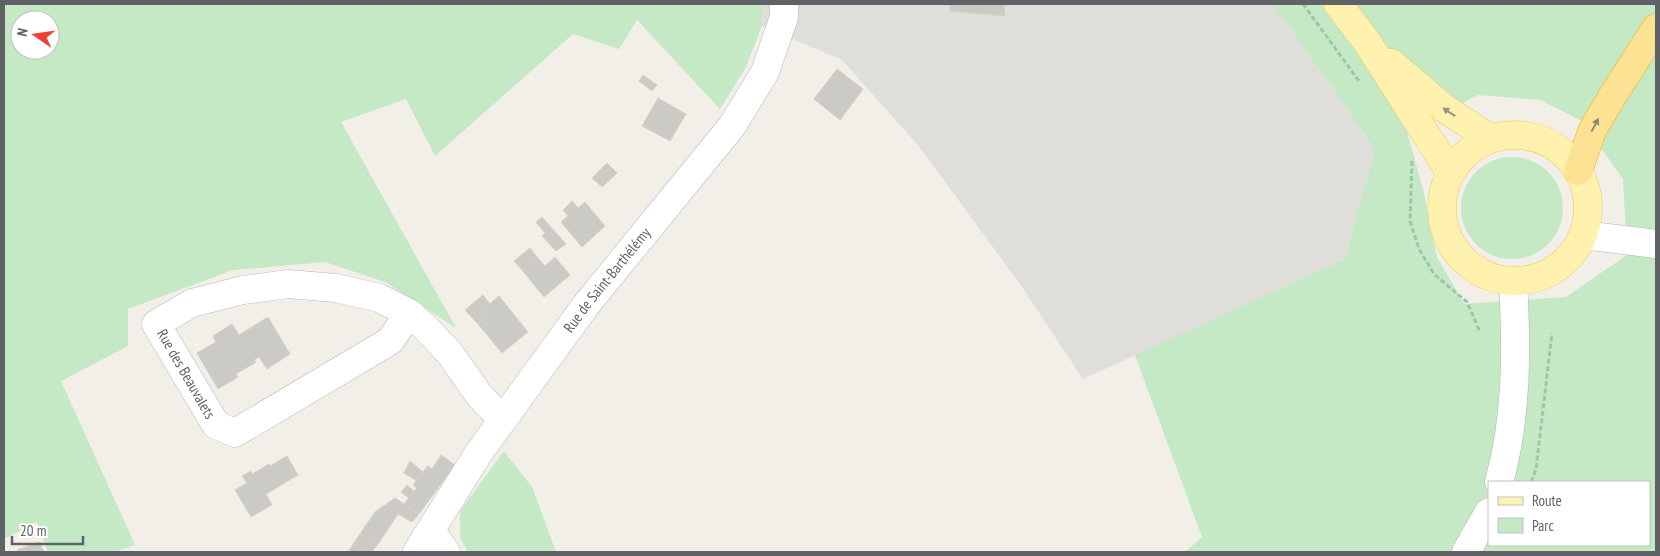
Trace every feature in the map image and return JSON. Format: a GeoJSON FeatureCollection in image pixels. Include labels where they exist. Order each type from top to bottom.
{"type":"FeatureCollection","features":[{"type":"Feature","properties":{"kind":"highway"},"geometry":{"type":"LineString","coordinates":[[1578,171],[1592,130],[1656,28]]}},
{"type":"Feature","properties":{"kind":"main road"},"geometry":{"type":"LineString","coordinates":[[1338,4],[1367,42],[1450,172]]}},
{"type":"Feature","properties":{"kind":"main road"},"geometry":{"type":"LineString","coordinates":[[1367,42],[1445,109],[1490,138]]}},
{"type":"Feature","properties":{"kind":"main road"},"geometry":{"type":"LineString","coordinates":[[1515,134],[1540,138],[1562,152],[1578,171],[1587,192],[1588,214],[1583,235],[1572,255],[1556,270],[1535,279],[1513,282],[1488,277],[1467,265],[1450,245],[1442,221],[1442,196],[1450,172],[1460,158],[1474,146],[1490,138],[1515,134]]}},
{"type":"Feature","properties":{"kind":"street","name":"Rue de Saint-Barthélémy"},"geometry":{"type":"LineString","coordinates":[[431,545],[478,454],[502,419],[586,305],[732,126],[764,72],[784,17],[784,4]]}},
{"type":"Feature","properties":{"kind":"street"},"geometry":{"type":"LineString","coordinates":[[1583,235],[1656,244]]}},
{"type":"Feature","properties":{"kind":"street"},"geometry":{"type":"LineString","coordinates":[[1499,481],[1506,456],[1514,379],[1516,329],[1513,282]]}},
{"type":"Feature","properties":{"kind":"street","name":"Rue des Beauvalets"},"geometry":{"type":"LineString","coordinates":[[409,314],[390,341],[235,433],[216,425],[156,324],[192,303],[243,290],[288,284],[336,288],[379,298],[409,314],[427,329],[450,355],[479,395],[502,419]]}},
{"type":"Feature","properties":{"kind":"street"},"geometry":{"type":"LineString","coordinates":[[1466,552],[1488,514]]}},
{"type":"Feature","properties":{"kind":"path"},"geometry":{"type":"LineString","coordinates":[[1303,4],[1360,83]]}},
{"type":"Feature","properties":{"kind":"path"},"geometry":{"type":"LineString","coordinates":[[1412,154],[1410,221],[1419,248],[1434,274],[1467,302],[1480,332]]}},
{"type":"Feature","properties":{"kind":"path"},"geometry":{"type":"LineString","coordinates":[[1531,481],[1536,470],[1552,333]]}},
{"type":"Feature","properties":{"kind":"shaded area"},"geometry":{"type":"Polygon","coordinates":[[[763,4],[1273,4],[1375,149],[1345,259],[1083,379],[1020,284],[918,145],[842,60],[762,26],[763,4]]]}},
{"type":"Feature","properties":{"kind":"green space"},"geometry":{"type":"Polygon","coordinates":[[[4,4],[763,4],[762,26],[746,67],[720,109],[637,20],[619,49],[573,34],[435,156],[406,99],[341,122],[456,328],[385,282],[325,262],[233,270],[128,309],[128,346],[61,381],[135,545],[114,552],[48,552],[37,522],[4,539],[4,4]]]}},
{"type":"Feature","properties":{"kind":"green space"},"geometry":{"type":"Polygon","coordinates":[[[1273,4],[1656,4],[1656,552],[1185,552],[1202,537],[1135,355],[1345,259],[1375,149],[1273,4]],[[1478,95],[1407,132],[1423,189],[1437,257],[1464,304],[1566,297],[1627,255],[1623,179],[1582,121],[1541,100],[1478,95]]]}},
{"type":"Feature","properties":{"kind":"green space"},"geometry":{"type":"Polygon","coordinates":[[[1512,157],[1532,160],[1541,165],[1555,179],[1560,188],[1563,208],[1560,228],[1555,237],[1541,251],[1532,256],[1512,259],[1492,256],[1483,251],[1469,237],[1464,228],[1461,208],[1464,188],[1469,179],[1483,165],[1492,160],[1512,157]]]}},
{"type":"Feature","properties":{"kind":"green space"},"geometry":{"type":"Polygon","coordinates":[[[504,451],[532,487],[556,552],[468,552],[460,538],[460,511],[504,451]]]}},
{"type":"Feature","properties":{"kind":"building"},"geometry":{"type":"Polygon","coordinates":[[[950,4],[1004,4],[1005,16],[950,11],[950,4]]]}},
{"type":"Feature","properties":{"kind":"building"},"geometry":{"type":"Polygon","coordinates":[[[837,69],[863,89],[840,120],[814,99],[837,69]]]}},
{"type":"Feature","properties":{"kind":"building"},"geometry":{"type":"Polygon","coordinates":[[[643,75],[657,85],[652,91],[639,81],[643,75]]]}},
{"type":"Feature","properties":{"kind":"building"},"geometry":{"type":"Polygon","coordinates":[[[658,98],[686,114],[670,141],[642,126],[658,98]]]}},
{"type":"Feature","properties":{"kind":"building"},"geometry":{"type":"Polygon","coordinates":[[[607,163],[617,173],[602,187],[592,178],[607,163]]]}},
{"type":"Feature","properties":{"kind":"building"},"geometry":{"type":"Polygon","coordinates":[[[572,201],[578,208],[585,202],[605,226],[582,247],[561,222],[568,216],[563,210],[572,201]]]}},
{"type":"Feature","properties":{"kind":"building"},"geometry":{"type":"Polygon","coordinates":[[[542,217],[566,244],[556,251],[542,236],[545,233],[536,222],[542,217]]]}},
{"type":"Feature","properties":{"kind":"building"},"geometry":{"type":"Polygon","coordinates":[[[530,248],[538,258],[522,270],[514,261],[530,248]]]}},
{"type":"Feature","properties":{"kind":"building"},"geometry":{"type":"Polygon","coordinates":[[[555,257],[570,275],[544,297],[522,270],[538,258],[545,266],[555,257]]]}},
{"type":"Feature","properties":{"kind":"building"},"geometry":{"type":"Polygon","coordinates":[[[483,295],[490,304],[482,311],[487,316],[478,324],[465,310],[483,295]]]}},
{"type":"Feature","properties":{"kind":"building"},"geometry":{"type":"Polygon","coordinates":[[[499,296],[528,332],[502,353],[478,324],[487,316],[482,311],[499,296]]]}},
{"type":"Feature","properties":{"kind":"building"},"geometry":{"type":"Polygon","coordinates":[[[268,317],[290,354],[267,369],[259,357],[254,360],[256,362],[236,374],[238,377],[218,389],[197,353],[216,342],[213,336],[232,324],[239,335],[268,317]]]}},
{"type":"Feature","properties":{"kind":"building"},"geometry":{"type":"Polygon","coordinates":[[[441,455],[455,465],[419,514],[404,504],[417,488],[413,485],[428,466],[432,469],[441,455]]]}},
{"type":"Feature","properties":{"kind":"building"},"geometry":{"type":"Polygon","coordinates":[[[287,456],[298,475],[266,494],[272,505],[251,517],[235,490],[247,483],[242,476],[251,471],[252,474],[269,464],[270,466],[287,456]]]}},
{"type":"Feature","properties":{"kind":"building"},"geometry":{"type":"Polygon","coordinates":[[[410,461],[423,472],[417,481],[404,473],[410,461]]]}},
{"type":"Feature","properties":{"kind":"building"},"geometry":{"type":"Polygon","coordinates":[[[407,485],[414,491],[409,498],[401,492],[407,485]]]}},
{"type":"Feature","properties":{"kind":"building"},"geometry":{"type":"Polygon","coordinates":[[[395,498],[419,514],[412,522],[398,514],[378,544],[360,534],[375,512],[395,498]]]}},
{"type":"Feature","properties":{"kind":"building"},"geometry":{"type":"Polygon","coordinates":[[[360,534],[378,544],[372,552],[348,552],[360,534]]]}},
{"type":"Feature","properties":{"kind":"building"},"geometry":{"type":"Polygon","coordinates":[[[39,542],[44,552],[18,552],[17,550],[39,542]]]}}]}
